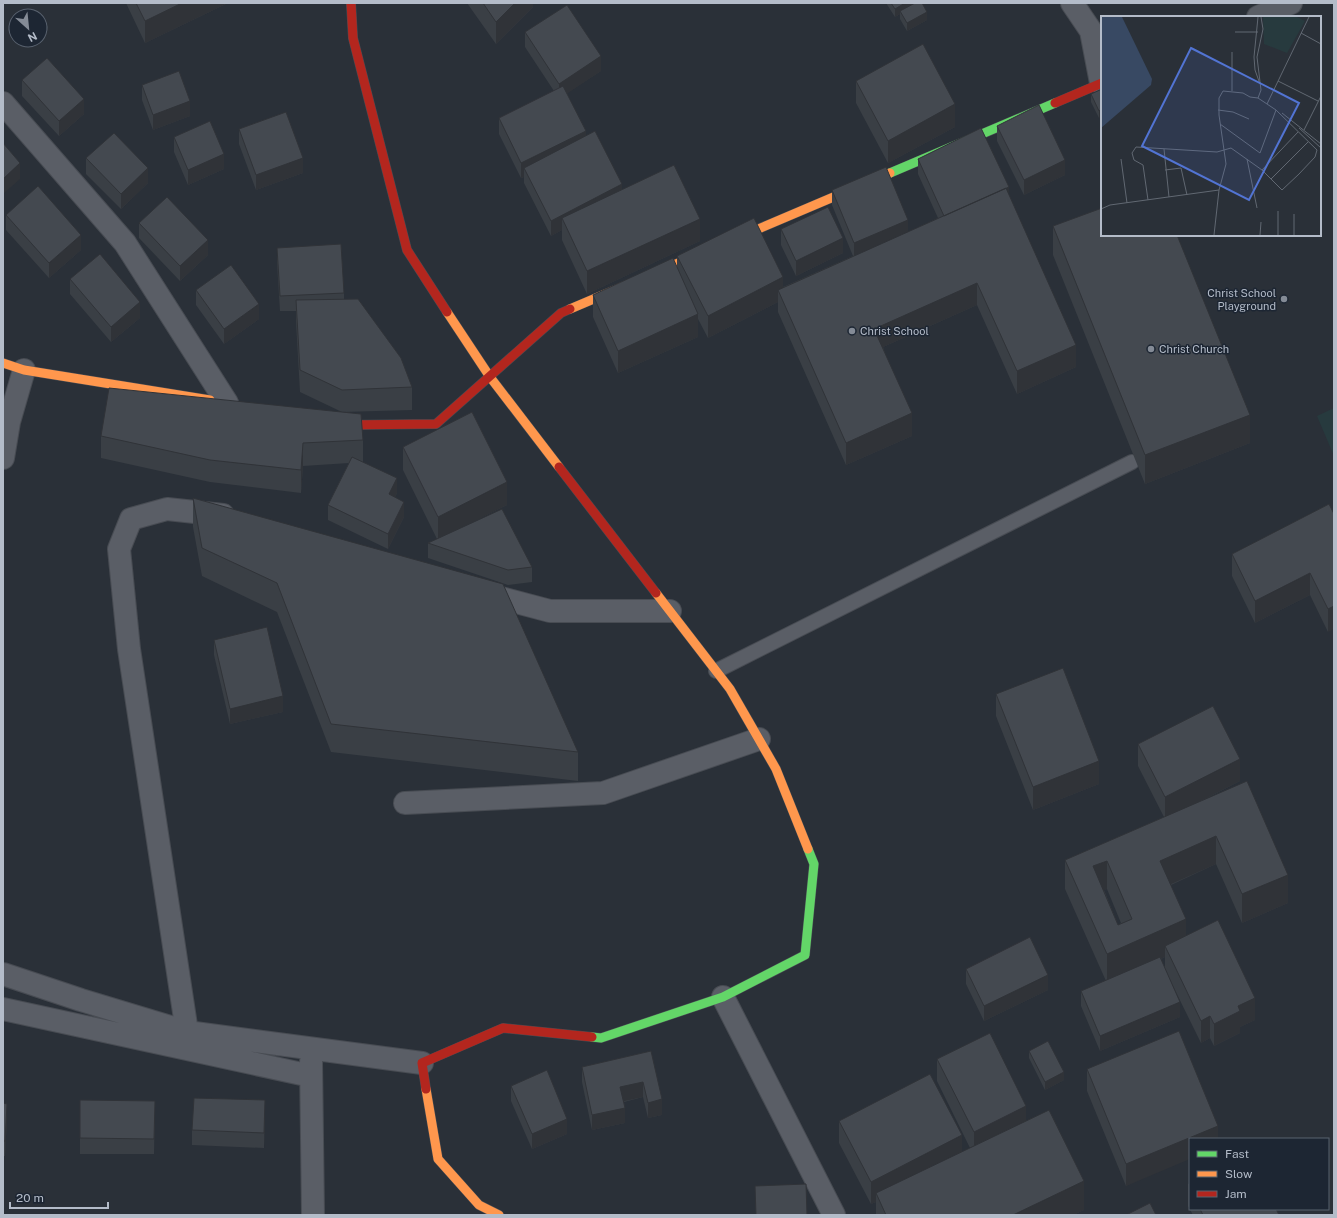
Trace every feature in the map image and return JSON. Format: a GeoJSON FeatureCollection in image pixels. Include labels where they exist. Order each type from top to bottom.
{"type":"FeatureCollection","features":[{"type":"Feature","properties":{"kind":"main road"},"geometry":{"type":"LineString","coordinates":[[350,3],[353,38],[407,250],[490,376],[730,689],[776,769],[814,864],[806,955],[723,997],[601,1038],[503,1028],[422,1063],[438,1159],[479,1205],[498,1215]]}},
{"type":"Feature","properties":{"kind":"main road"},"geometry":{"type":"LineString","coordinates":[[328,422],[343,425],[436,424],[561,313],[1101,83]]}},
{"type":"Feature","properties":{"kind":"main road"},"geometry":{"type":"LineString","coordinates":[[3,363],[24,370],[231,404]]}},
{"type":"Feature","properties":{"kind":"main road"},"geometry":{"type":"LineString","coordinates":[[479,1205],[482,1215]]}},
{"type":"Feature","properties":{"kind":"street"},"geometry":{"type":"LineString","coordinates":[[1072,3],[1091,31],[1101,83]]}},
{"type":"Feature","properties":{"kind":"street"},"geometry":{"type":"LineString","coordinates":[[1260,16],[1291,3]]}},
{"type":"Feature","properties":{"kind":"street"},"geometry":{"type":"LineString","coordinates":[[3,103],[125,243],[231,404]]}},
{"type":"Feature","properties":{"kind":"street"},"geometry":{"type":"LineString","coordinates":[[3,458],[9,422],[24,370]]}},
{"type":"Feature","properties":{"kind":"street"},"geometry":{"type":"LineString","coordinates":[[187,1032],[129,649],[119,549],[131,519],[167,509],[221,514],[244,522]]}},
{"type":"Feature","properties":{"kind":"street"},"geometry":{"type":"LineString","coordinates":[[460,587],[550,611],[670,611]]}},
{"type":"Feature","properties":{"kind":"street"},"geometry":{"type":"LineString","coordinates":[[405,803],[603,793],[759,739]]}},
{"type":"Feature","properties":{"kind":"street"},"geometry":{"type":"LineString","coordinates":[[3,974],[187,1032],[422,1063]]}},
{"type":"Feature","properties":{"kind":"street"},"geometry":{"type":"LineString","coordinates":[[723,997],[834,1215]]}},
{"type":"Feature","properties":{"kind":"street"},"geometry":{"type":"LineString","coordinates":[[3,1009],[311,1076]]}},
{"type":"Feature","properties":{"kind":"street"},"geometry":{"type":"LineString","coordinates":[[311,1048],[313,1215]]}},
{"type":"Feature","properties":{"kind":"lane"},"geometry":{"type":"LineString","coordinates":[[716,671],[1132,462]]}},
{"type":"Feature","properties":{"kind":"green space"},"geometry":{"type":"Polygon","coordinates":[[[1334,408],[1334,456],[1317,416],[1334,408]]]}},
{"type":"Feature","properties":{"kind":"building"},"geometry":{"type":"Polygon","coordinates":[[[136,3],[182,3],[145,21],[136,3]]]}},
{"type":"Feature","properties":{"kind":"building"},"geometry":{"type":"Polygon","coordinates":[[[483,3],[515,3],[496,22],[483,3]]]}},
{"type":"Feature","properties":{"kind":"building"},"geometry":{"type":"Polygon","coordinates":[[[891,3],[905,3],[895,9],[891,3]]]}},
{"type":"Feature","properties":{"kind":"building"},"geometry":{"type":"Polygon","coordinates":[[[915,3],[922,3],[927,12],[907,23],[900,11],[915,3]]]}},
{"type":"Feature","properties":{"kind":"building"},"geometry":{"type":"Polygon","coordinates":[[[567,5],[601,56],[559,84],[525,32],[567,5]]]}},
{"type":"Feature","properties":{"kind":"building"},"geometry":{"type":"Polygon","coordinates":[[[923,44],[955,104],[888,141],[856,81],[923,44]]]}},
{"type":"Feature","properties":{"kind":"building"},"geometry":{"type":"Polygon","coordinates":[[[47,58],[84,99],[59,121],[22,80],[47,58]]]}},
{"type":"Feature","properties":{"kind":"building"},"geometry":{"type":"Polygon","coordinates":[[[179,71],[190,101],[153,115],[142,85],[179,71]]]}},
{"type":"Feature","properties":{"kind":"building"},"geometry":{"type":"Polygon","coordinates":[[[563,86],[586,131],[521,163],[499,118],[563,86]]]}},
{"type":"Feature","properties":{"kind":"building"},"geometry":{"type":"Polygon","coordinates":[[[1101,89],[1101,110],[1099,111],[1091,94],[1101,89]]]}},
{"type":"Feature","properties":{"kind":"building"},"geometry":{"type":"Polygon","coordinates":[[[1039,105],[1065,160],[1024,180],[997,126],[1039,105]]]}},
{"type":"Feature","properties":{"kind":"building"},"geometry":{"type":"Polygon","coordinates":[[[286,112],[303,158],[256,175],[239,129],[286,112]]]}},
{"type":"Feature","properties":{"kind":"building"},"geometry":{"type":"Polygon","coordinates":[[[210,121],[224,154],[188,170],[174,137],[210,121]]]}},
{"type":"Feature","properties":{"kind":"building"},"geometry":{"type":"Polygon","coordinates":[[[981,128],[1009,187],[944,216],[918,159],[981,128]]]}},
{"type":"Feature","properties":{"kind":"building"},"geometry":{"type":"Polygon","coordinates":[[[595,131],[622,184],[551,221],[524,168],[595,131]]]}},
{"type":"Feature","properties":{"kind":"building"},"geometry":{"type":"Polygon","coordinates":[[[114,133],[148,168],[121,194],[86,158],[114,133]]]}},
{"type":"Feature","properties":{"kind":"building"},"geometry":{"type":"Polygon","coordinates":[[[3,143],[20,163],[3,179],[3,143]]]}},
{"type":"Feature","properties":{"kind":"building"},"geometry":{"type":"Polygon","coordinates":[[[674,165],[700,219],[587,271],[562,218],[674,165]]]}},
{"type":"Feature","properties":{"kind":"building"},"geometry":{"type":"Polygon","coordinates":[[[886,167],[908,220],[854,243],[832,190],[886,167]]]}},
{"type":"Feature","properties":{"kind":"building"},"geometry":{"type":"Polygon","coordinates":[[[38,186],[81,235],[49,263],[6,215],[38,186]]]}},
{"type":"Feature","properties":{"kind":"building","name":"Christ School"},"geometry":{"type":"Polygon","coordinates":[[[1006,188],[1076,345],[1017,371],[977,283],[874,329],[912,413],[846,443],[778,290],[1006,188]]]}},
{"type":"Feature","properties":{"kind":"building"},"geometry":{"type":"Polygon","coordinates":[[[167,197],[208,240],[180,266],[139,223],[167,197]]]}},
{"type":"Feature","properties":{"kind":"building"},"geometry":{"type":"Polygon","coordinates":[[[828,207],[843,238],[796,261],[781,229],[828,207]]]}},
{"type":"Feature","properties":{"kind":"building","name":"Christ Church"},"geometry":{"type":"Polygon","coordinates":[[[1101,208],[1101,236],[1177,236],[1250,415],[1145,455],[1053,226],[1101,208]]]}},
{"type":"Feature","properties":{"kind":"building"},"geometry":{"type":"Polygon","coordinates":[[[754,218],[783,277],[708,316],[677,256],[754,218]]]}},
{"type":"Feature","properties":{"kind":"building"},"geometry":{"type":"Polygon","coordinates":[[[341,244],[344,293],[280,296],[277,248],[341,244]]]}},
{"type":"Feature","properties":{"kind":"building"},"geometry":{"type":"Polygon","coordinates":[[[100,254],[140,302],[111,327],[70,279],[100,254]]]}},
{"type":"Feature","properties":{"kind":"building"},"geometry":{"type":"Polygon","coordinates":[[[673,258],[698,314],[618,351],[593,295],[673,258]]]}},
{"type":"Feature","properties":{"kind":"building"},"geometry":{"type":"Polygon","coordinates":[[[231,265],[259,304],[224,329],[196,290],[231,265]]]}},
{"type":"Feature","properties":{"kind":"building"},"geometry":{"type":"Polygon","coordinates":[[[358,299],[401,358],[412,387],[342,390],[300,370],[296,300],[358,299]]]}},
{"type":"Feature","properties":{"kind":"building"},"geometry":{"type":"Polygon","coordinates":[[[109,388],[361,414],[363,440],[303,443],[301,470],[210,460],[101,436],[109,388]]]}},
{"type":"Feature","properties":{"kind":"building"},"geometry":{"type":"Polygon","coordinates":[[[472,412],[507,482],[438,517],[403,447],[472,412]]]}},
{"type":"Feature","properties":{"kind":"building"},"geometry":{"type":"Polygon","coordinates":[[[352,457],[397,478],[389,494],[404,502],[388,534],[328,505],[352,457]]]}},
{"type":"Feature","properties":{"kind":"building"},"geometry":{"type":"Polygon","coordinates":[[[193,498],[503,584],[578,752],[331,724],[277,583],[202,548],[193,498]]]}},
{"type":"Feature","properties":{"kind":"building"},"geometry":{"type":"Polygon","coordinates":[[[1329,504],[1334,514],[1334,606],[1328,609],[1310,573],[1255,601],[1232,554],[1329,504]]]}},
{"type":"Feature","properties":{"kind":"building"},"geometry":{"type":"Polygon","coordinates":[[[502,509],[532,567],[508,570],[428,543],[502,509]]]}},
{"type":"Feature","properties":{"kind":"building"},"geometry":{"type":"Polygon","coordinates":[[[267,627],[283,696],[230,709],[214,640],[267,627]]]}},
{"type":"Feature","properties":{"kind":"building"},"geometry":{"type":"Polygon","coordinates":[[[1063,668],[1099,761],[1033,787],[996,694],[1063,668]]]}},
{"type":"Feature","properties":{"kind":"building"},"geometry":{"type":"Polygon","coordinates":[[[1213,706],[1240,759],[1165,797],[1138,744],[1213,706]]]}},
{"type":"Feature","properties":{"kind":"building"},"geometry":{"type":"Polygon","coordinates":[[[1247,781],[1288,875],[1242,894],[1216,836],[1160,861],[1186,919],[1107,954],[1065,860],[1247,781]],[[1107,861],[1093,866],[1118,925],[1132,919],[1107,861]]]}},
{"type":"Feature","properties":{"kind":"building"},"geometry":{"type":"Polygon","coordinates":[[[1218,920],[1255,998],[1238,1006],[1240,1011],[1214,1024],[1210,1016],[1201,1021],[1165,946],[1218,920]]]}},
{"type":"Feature","properties":{"kind":"building"},"geometry":{"type":"Polygon","coordinates":[[[1030,937],[1048,975],[984,1006],[966,969],[1030,937]]]}},
{"type":"Feature","properties":{"kind":"building"},"geometry":{"type":"Polygon","coordinates":[[[1160,957],[1180,1002],[1100,1036],[1081,991],[1160,957]]]}},
{"type":"Feature","properties":{"kind":"building"},"geometry":{"type":"Polygon","coordinates":[[[1179,1031],[1218,1126],[1126,1164],[1087,1069],[1179,1031]]]}},
{"type":"Feature","properties":{"kind":"building"},"geometry":{"type":"Polygon","coordinates":[[[990,1033],[1026,1106],[974,1132],[937,1059],[990,1033]]]}},
{"type":"Feature","properties":{"kind":"building"},"geometry":{"type":"Polygon","coordinates":[[[1048,1041],[1064,1072],[1045,1082],[1029,1051],[1048,1041]]]}},
{"type":"Feature","properties":{"kind":"building"},"geometry":{"type":"Polygon","coordinates":[[[651,1051],[662,1099],[648,1103],[643,1082],[620,1087],[625,1108],[592,1115],[582,1067],[651,1051]]]}},
{"type":"Feature","properties":{"kind":"building"},"geometry":{"type":"Polygon","coordinates":[[[547,1070],[567,1119],[532,1134],[511,1086],[547,1070]]]}},
{"type":"Feature","properties":{"kind":"building"},"geometry":{"type":"Polygon","coordinates":[[[930,1074],[962,1135],[871,1182],[839,1121],[930,1074]]]}},
{"type":"Feature","properties":{"kind":"building"},"geometry":{"type":"Polygon","coordinates":[[[194,1098],[265,1100],[264,1133],[192,1130],[194,1098]]]}},
{"type":"Feature","properties":{"kind":"building"},"geometry":{"type":"Polygon","coordinates":[[[80,1100],[155,1101],[154,1139],[80,1138],[80,1100]]]}},
{"type":"Feature","properties":{"kind":"building"},"geometry":{"type":"Polygon","coordinates":[[[3,1103],[7,1104],[5,1141],[3,1141],[3,1103]]]}},
{"type":"Feature","properties":{"kind":"building"},"geometry":{"type":"Polygon","coordinates":[[[1049,1110],[1084,1181],[1013,1215],[886,1215],[876,1193],[1049,1110]]]}},
{"type":"Feature","properties":{"kind":"building"},"geometry":{"type":"Polygon","coordinates":[[[806,1184],[807,1215],[756,1215],[755,1186],[806,1184]]]}},
{"type":"Feature","properties":{"kind":"building"},"geometry":{"type":"Polygon","coordinates":[[[1150,1203],[1156,1215],[1126,1215],[1150,1203]]]}},
{"type":"Feature","properties":{"kind":"building"},"geometry":{"type":"Polygon","coordinates":[[[1200,1210],[1276,1210],[1279,1215],[1203,1215],[1200,1210]]]}},
{"type":"Feature","properties":{"kind":"traffic: fast"},"geometry":{"type":"LineString","coordinates":[[890,173],[1055,103]]}},
{"type":"Feature","properties":{"kind":"traffic: fast"},"geometry":{"type":"LineString","coordinates":[[592,1037],[601,1038],[723,997],[805,955],[814,864],[808,849]]}},
{"type":"Feature","properties":{"kind":"traffic: slow"},"geometry":{"type":"LineString","coordinates":[[570,309],[890,173]]}},
{"type":"Feature","properties":{"kind":"traffic: slow"},"geometry":{"type":"LineString","coordinates":[[447,312],[490,377],[559,467]]}},
{"type":"Feature","properties":{"kind":"traffic: slow"},"geometry":{"type":"LineString","coordinates":[[3,363],[24,370],[210,400]]}},
{"type":"Feature","properties":{"kind":"traffic: slow"},"geometry":{"type":"LineString","coordinates":[[656,593],[730,689],[776,769],[808,849]]}},
{"type":"Feature","properties":{"kind":"traffic: slow"},"geometry":{"type":"LineString","coordinates":[[426,1089],[438,1159],[479,1205],[499,1215]]}},
{"type":"Feature","properties":{"kind":"traffic: jam"},"geometry":{"type":"LineString","coordinates":[[351,3],[353,38],[407,250],[447,312]]}},
{"type":"Feature","properties":{"kind":"traffic: jam"},"geometry":{"type":"LineString","coordinates":[[1055,103],[1101,83]]}},
{"type":"Feature","properties":{"kind":"traffic: jam"},"geometry":{"type":"LineString","coordinates":[[333,423],[343,425],[436,424],[561,313],[570,309]]}},
{"type":"Feature","properties":{"kind":"traffic: jam"},"geometry":{"type":"LineString","coordinates":[[559,467],[656,593]]}},
{"type":"Feature","properties":{"kind":"traffic: jam"},"geometry":{"type":"LineString","coordinates":[[426,1089],[422,1063],[503,1028],[592,1037]]}},
{"type":"Feature","properties":{"kind":"place","name":"Christ School Playground"},"geometry":{"type":"Point","coordinates":[1284,299]}},
{"type":"Feature","properties":{"kind":"place","name":"Christ School"},"geometry":{"type":"Point","coordinates":[852,331]}},
{"type":"Feature","properties":{"kind":"place","name":"Christ Church"},"geometry":{"type":"Point","coordinates":[1151,349]}}]}
